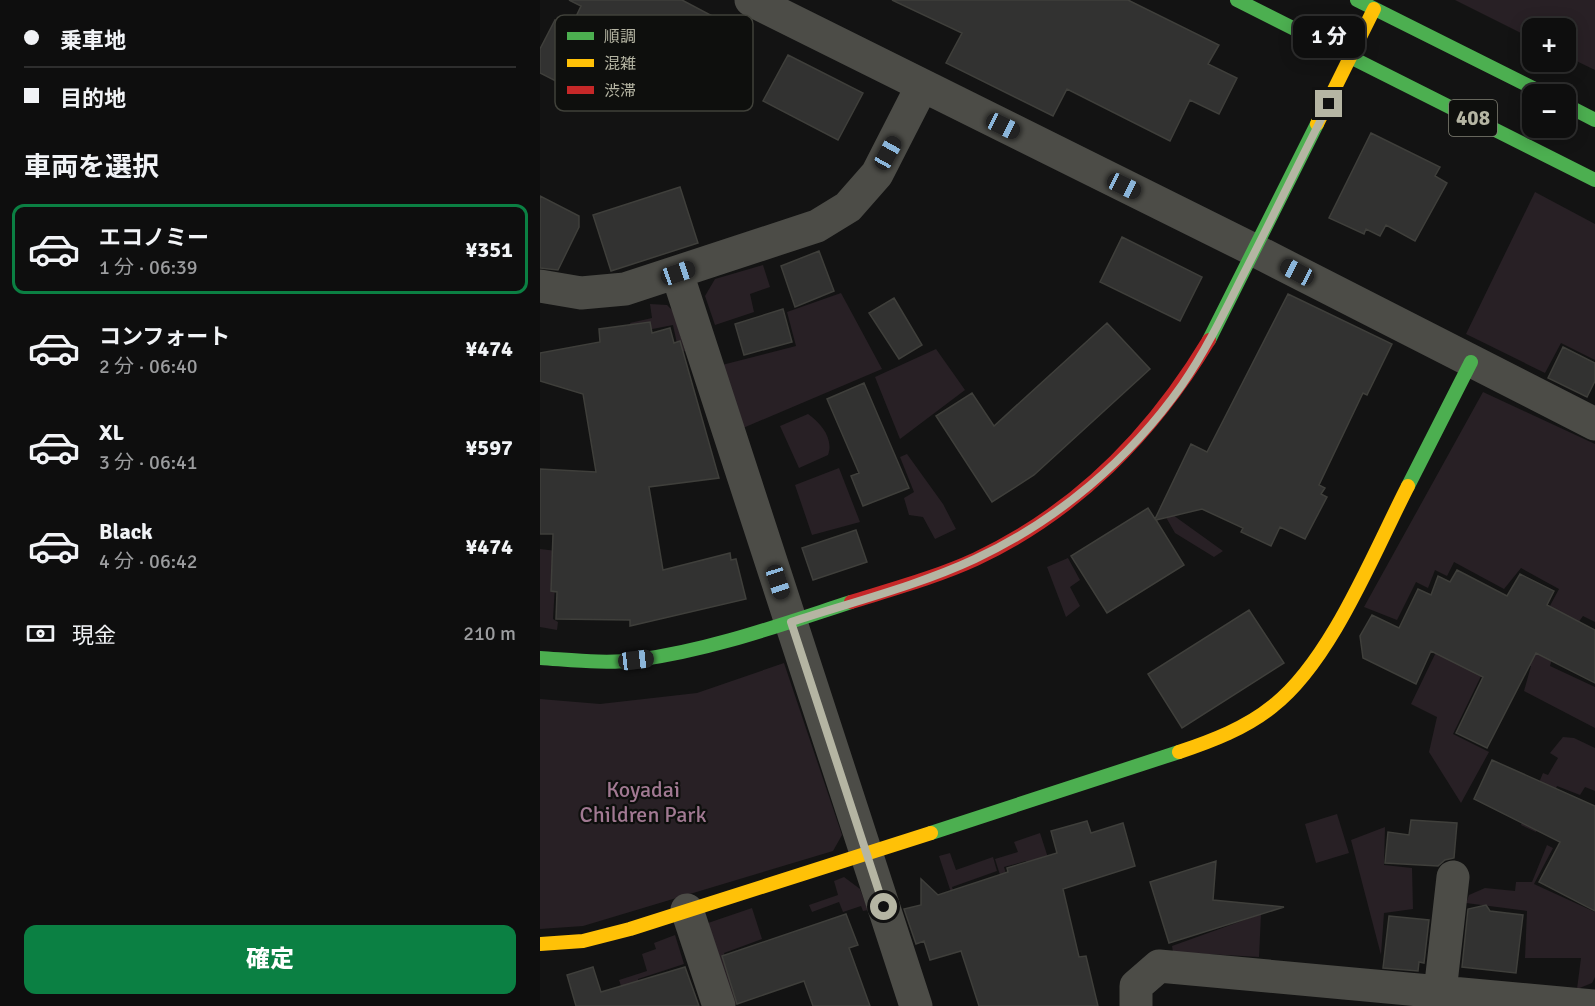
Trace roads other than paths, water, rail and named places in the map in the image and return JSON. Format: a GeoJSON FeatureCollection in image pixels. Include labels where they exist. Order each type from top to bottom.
{"type":"FeatureCollection","features":[{"type":"Feature","properties":{"kind":"main road","name":"408"},"geometry":{"type":"LineString","coordinates":[[1237,0],[1595,180]]}},
{"type":"Feature","properties":{"kind":"main road","name":"408"},"geometry":{"type":"LineString","coordinates":[[1357,0],[1525,84]]}},
{"type":"Feature","properties":{"kind":"main road"},"geometry":{"type":"LineString","coordinates":[[540,658],[603,662],[672,656],[791,622],[976,559],[1033,526],[1087,488],[1137,442],[1182,385],[1216,329],[1374,9]]}},
{"type":"Feature","properties":{"kind":"main road"},"geometry":{"type":"LineString","coordinates":[[1576,110],[1595,120]]}},
{"type":"Feature","properties":{"kind":"main road"},"geometry":{"type":"LineString","coordinates":[[540,944],[552,945],[596,938],[687,910],[867,854],[1211,741],[1244,725],[1273,706],[1303,676],[1327,644],[1471,362]]}},
{"type":"Feature","properties":{"kind":"street"},"geometry":{"type":"LineString","coordinates":[[751,0],[1256,250],[1595,424]]}},
{"type":"Feature","properties":{"kind":"street"},"geometry":{"type":"LineString","coordinates":[[540,286],[581,293],[625,289],[817,226],[848,207],[877,174],[922,86]]}},
{"type":"Feature","properties":{"kind":"street"},"geometry":{"type":"LineString","coordinates":[[678,273],[916,1006]]}},
{"type":"Feature","properties":{"kind":"street"},"geometry":{"type":"LineString","coordinates":[[1440,992],[1453,877]]}},
{"type":"Feature","properties":{"kind":"street"},"geometry":{"type":"LineString","coordinates":[[687,910],[719,1006]]}},
{"type":"Feature","properties":{"kind":"street"},"geometry":{"type":"LineString","coordinates":[[1136,1006],[1136,987],[1159,966],[1593,1006]]}},
{"type":"Feature","properties":{"kind":"park label","name":"Koyadai Children Park"},"geometry":{"type":"Point","coordinates":[643,802]}}]}
